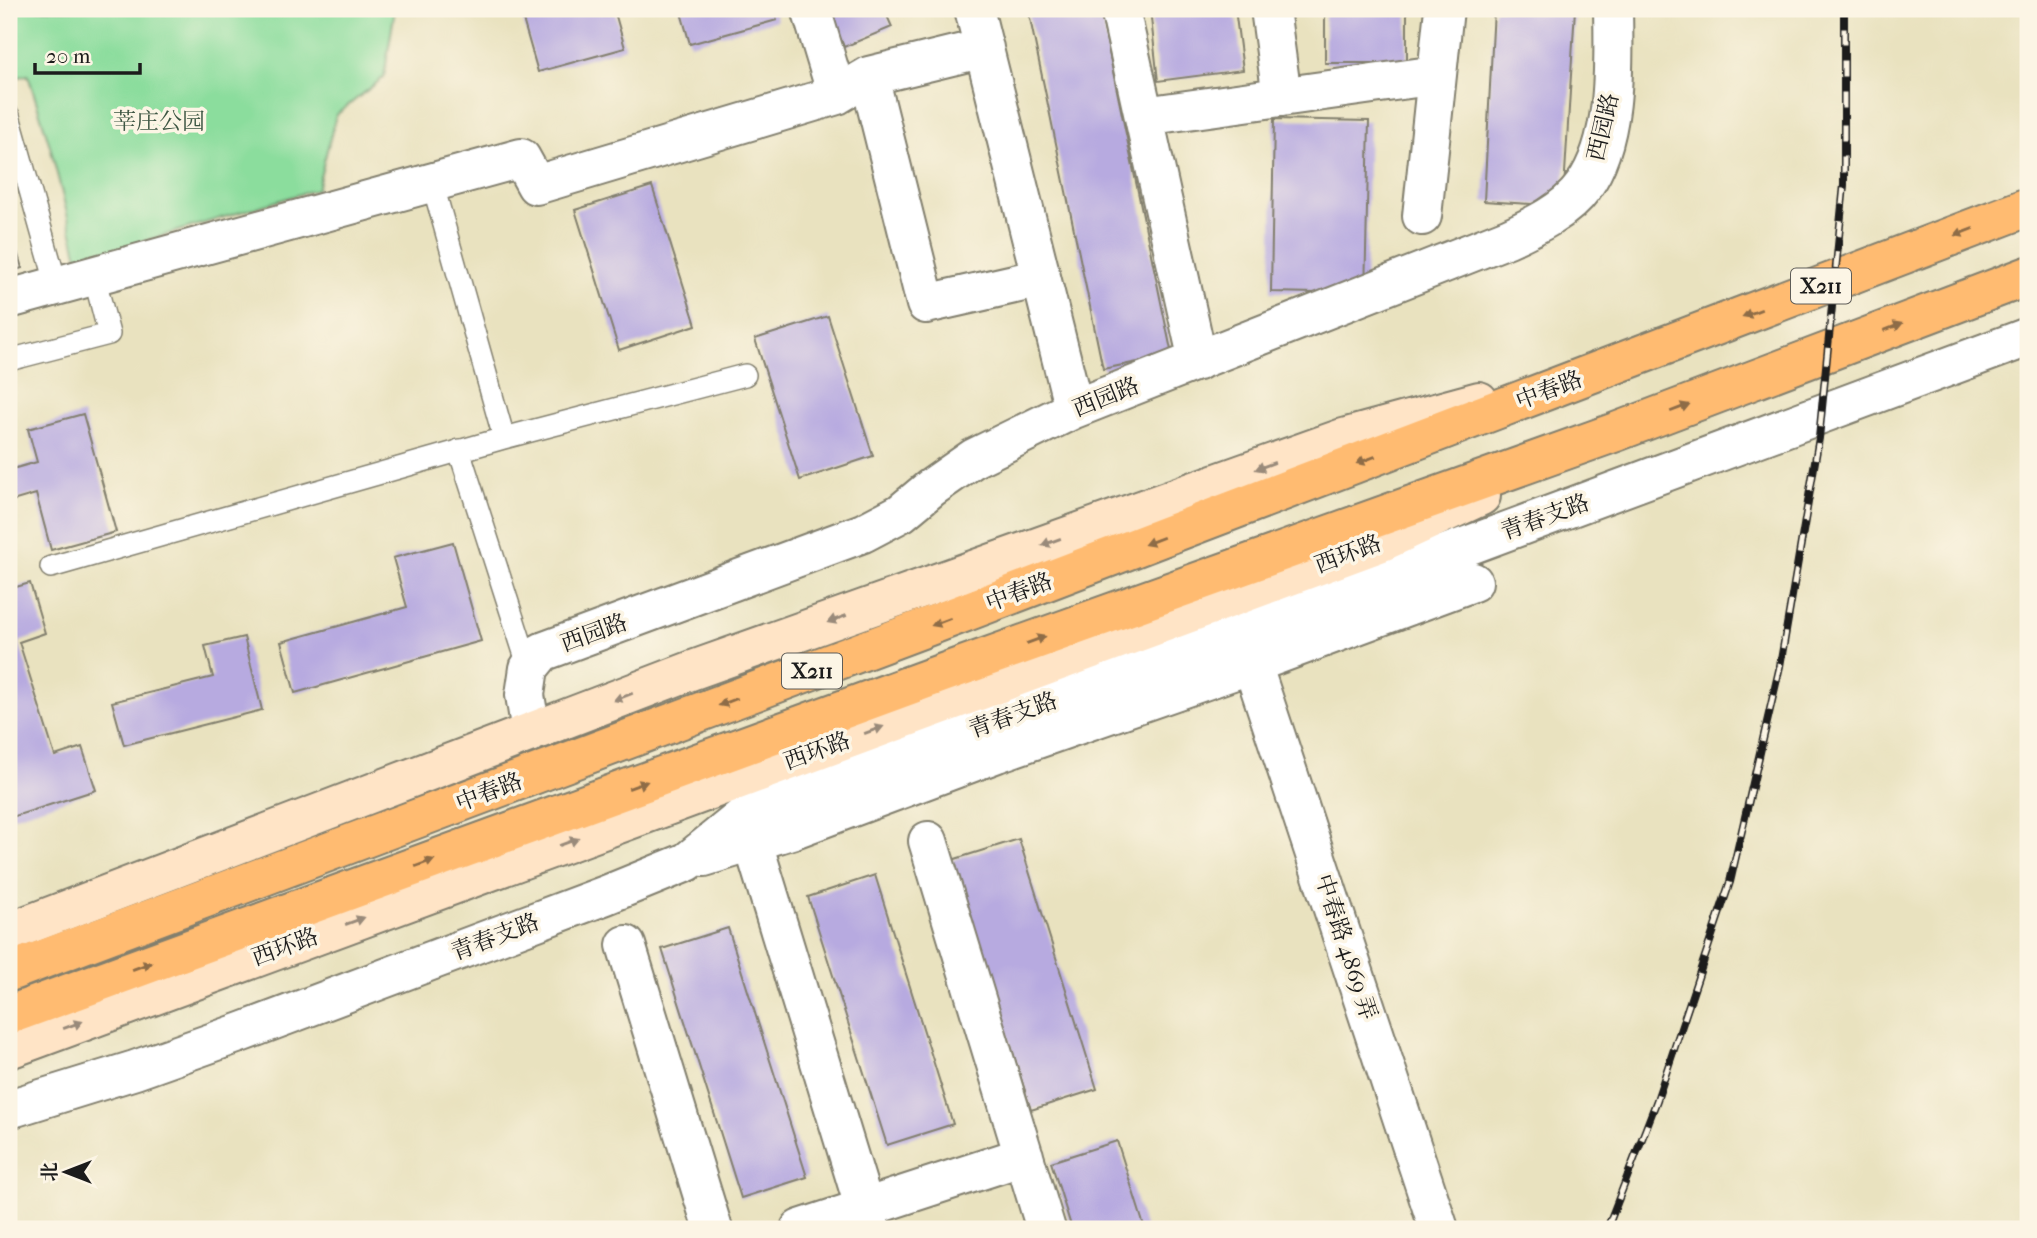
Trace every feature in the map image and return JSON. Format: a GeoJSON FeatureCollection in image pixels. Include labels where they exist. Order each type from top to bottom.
{"type":"FeatureCollection","features":[{"type":"Feature","properties":{"kind":"main road","name":"中春路"},"geometry":{"type":"LineString","coordinates":[[9,972],[937,623],[2028,207]]}},
{"type":"Feature","properties":{"kind":"main road","name":"中春路"},"geometry":{"type":"LineString","coordinates":[[9,1015],[943,673],[1616,432],[2028,276]]}},
{"type":"Feature","properties":{"kind":"main road"},"geometry":{"type":"LineString","coordinates":[[9,932],[706,666],[1343,438],[1613,366]]}},
{"type":"Feature","properties":{"kind":"main road","name":"西环路"},"geometry":{"type":"LineString","coordinates":[[9,1049],[1382,542],[1616,432]]}},
{"type":"Feature","properties":{"kind":"street"},"geometry":{"type":"LineString","coordinates":[[811,9],[853,86],[926,304],[1041,278]]}},
{"type":"Feature","properties":{"kind":"street"},"geometry":{"type":"LineString","coordinates":[[974,9],[1074,409]]}},
{"type":"Feature","properties":{"kind":"street"},"geometry":{"type":"LineString","coordinates":[[1120,9],[1198,360]]}},
{"type":"Feature","properties":{"kind":"street"},"geometry":{"type":"LineString","coordinates":[[1270,9],[1282,97]]}},
{"type":"Feature","properties":{"kind":"street"},"geometry":{"type":"LineString","coordinates":[[1422,216],[1444,9]]}},
{"type":"Feature","properties":{"kind":"street","name":"西园路"},"geometry":{"type":"LineString","coordinates":[[529,668],[542,652],[863,533],[901,513],[974,458],[1074,409],[1541,223],[1583,188],[1596,163],[1607,129],[1614,74],[1614,9]]}},
{"type":"Feature","properties":{"kind":"street"},"geometry":{"type":"LineString","coordinates":[[9,299],[521,158],[536,184],[984,48]]}},
{"type":"Feature","properties":{"kind":"street"},"geometry":{"type":"LineString","coordinates":[[1144,116],[1437,75]]}},
{"type":"Feature","properties":{"kind":"street","name":"青春支路"},"geometry":{"type":"LineString","coordinates":[[9,1109],[135,1070],[498,936],[687,862],[749,829],[2028,337]]}},
{"type":"Feature","properties":{"kind":"street"},"geometry":{"type":"LineString","coordinates":[[868,1219],[749,829],[1010,749],[1252,664],[1473,582]]}},
{"type":"Feature","properties":{"kind":"street","name":"中春路 4869 弄"},"geometry":{"type":"LineString","coordinates":[[1252,664],[1439,1229]]}},
{"type":"Feature","properties":{"kind":"street"},"geometry":{"type":"LineString","coordinates":[[529,668],[525,695],[531,732]]}},
{"type":"Feature","properties":{"kind":"street"},"geometry":{"type":"LineString","coordinates":[[928,841],[1046,1229]]}},
{"type":"Feature","properties":{"kind":"street"},"geometry":{"type":"LineString","coordinates":[[626,945],[713,1229]]}},
{"type":"Feature","properties":{"kind":"street"},"geometry":{"type":"LineString","coordinates":[[800,1229],[868,1219],[1024,1156]]}},
{"type":"Feature","properties":{"kind":"lane"},"geometry":{"type":"LineString","coordinates":[[9,116],[57,286]]}},
{"type":"Feature","properties":{"kind":"lane"},"geometry":{"type":"LineString","coordinates":[[432,182],[504,438]]}},
{"type":"Feature","properties":{"kind":"lane"},"geometry":{"type":"LineString","coordinates":[[9,360],[109,334],[94,276]]}},
{"type":"Feature","properties":{"kind":"lane"},"geometry":{"type":"LineString","coordinates":[[51,567],[459,450],[745,374]]}},
{"type":"Feature","properties":{"kind":"lane"},"geometry":{"type":"LineString","coordinates":[[459,450],[529,668]]}},
{"type":"Feature","properties":{"kind":"green space","name":"莘庄公园"},"geometry":{"type":"Polygon","coordinates":[[[9,9],[395,9],[384,77],[336,115],[317,189],[79,261],[50,146],[28,75],[9,79],[9,9]]]}},
{"type":"Feature","properties":{"kind":"building"},"geometry":{"type":"Polygon","coordinates":[[[520,9],[614,9],[625,48],[538,72],[520,9]]]}},
{"type":"Feature","properties":{"kind":"building"},"geometry":{"type":"Polygon","coordinates":[[[680,9],[774,9],[777,20],[690,44],[680,9]]]}},
{"type":"Feature","properties":{"kind":"building"},"geometry":{"type":"Polygon","coordinates":[[[828,9],[884,9],[892,27],[844,47],[828,9]]]}},
{"type":"Feature","properties":{"kind":"building"},"geometry":{"type":"Polygon","coordinates":[[[1028,9],[1100,9],[1172,355],[1103,369],[1028,9]]]}},
{"type":"Feature","properties":{"kind":"building"},"geometry":{"type":"Polygon","coordinates":[[[1150,9],[1235,9],[1243,70],[1158,81],[1150,9]]]}},
{"type":"Feature","properties":{"kind":"building"},"geometry":{"type":"Polygon","coordinates":[[[1325,9],[1407,9],[1407,63],[1325,63],[1325,9]]]}},
{"type":"Feature","properties":{"kind":"building"},"geometry":{"type":"Polygon","coordinates":[[[1494,9],[1575,9],[1563,206],[1484,201],[1494,9]]]}},
{"type":"Feature","properties":{"kind":"building"},"geometry":{"type":"Polygon","coordinates":[[[1274,119],[1369,121],[1365,294],[1271,292],[1274,119]]]}},
{"type":"Feature","properties":{"kind":"building"},"geometry":{"type":"Polygon","coordinates":[[[652,186],[696,325],[619,350],[575,210],[652,186]]]}},
{"type":"Feature","properties":{"kind":"building"},"geometry":{"type":"Polygon","coordinates":[[[9,225],[22,268],[9,272],[9,225]]]}},
{"type":"Feature","properties":{"kind":"building"},"geometry":{"type":"Polygon","coordinates":[[[828,316],[873,456],[800,480],[755,339],[828,316]]]}},
{"type":"Feature","properties":{"kind":"building"},"geometry":{"type":"Polygon","coordinates":[[[83,414],[116,532],[51,550],[36,494],[9,502],[9,470],[37,462],[28,429],[83,414]]]}},
{"type":"Feature","properties":{"kind":"building"},"geometry":{"type":"Polygon","coordinates":[[[453,542],[481,641],[295,693],[281,642],[407,607],[393,558],[453,542]]]}},
{"type":"Feature","properties":{"kind":"building"},"geometry":{"type":"Polygon","coordinates":[[[30,583],[45,633],[19,642],[55,756],[82,747],[96,790],[9,818],[9,589],[30,583]]]}},
{"type":"Feature","properties":{"kind":"building"},"geometry":{"type":"Polygon","coordinates":[[[244,637],[262,710],[124,745],[112,702],[213,677],[205,646],[244,637]]]}},
{"type":"Feature","properties":{"kind":"building"},"geometry":{"type":"Polygon","coordinates":[[[1019,839],[1097,1089],[1031,1110],[952,860],[1019,839]]]}},
{"type":"Feature","properties":{"kind":"building"},"geometry":{"type":"Polygon","coordinates":[[[875,875],[953,1124],[887,1145],[808,897],[875,875]]]}},
{"type":"Feature","properties":{"kind":"building"},"geometry":{"type":"Polygon","coordinates":[[[728,928],[807,1177],[741,1198],[662,949],[728,928]]]}},
{"type":"Feature","properties":{"kind":"building"},"geometry":{"type":"Polygon","coordinates":[[[1117,1141],[1145,1229],[1072,1229],[1051,1162],[1117,1141]]]}},
{"type":"Feature","properties":{"kind":"railway"},"geometry":{"type":"LineString","coordinates":[[1607,1229],[1657,1100],[1730,882],[1780,666],[1819,438],[1844,185],[1844,9]]}}]}
